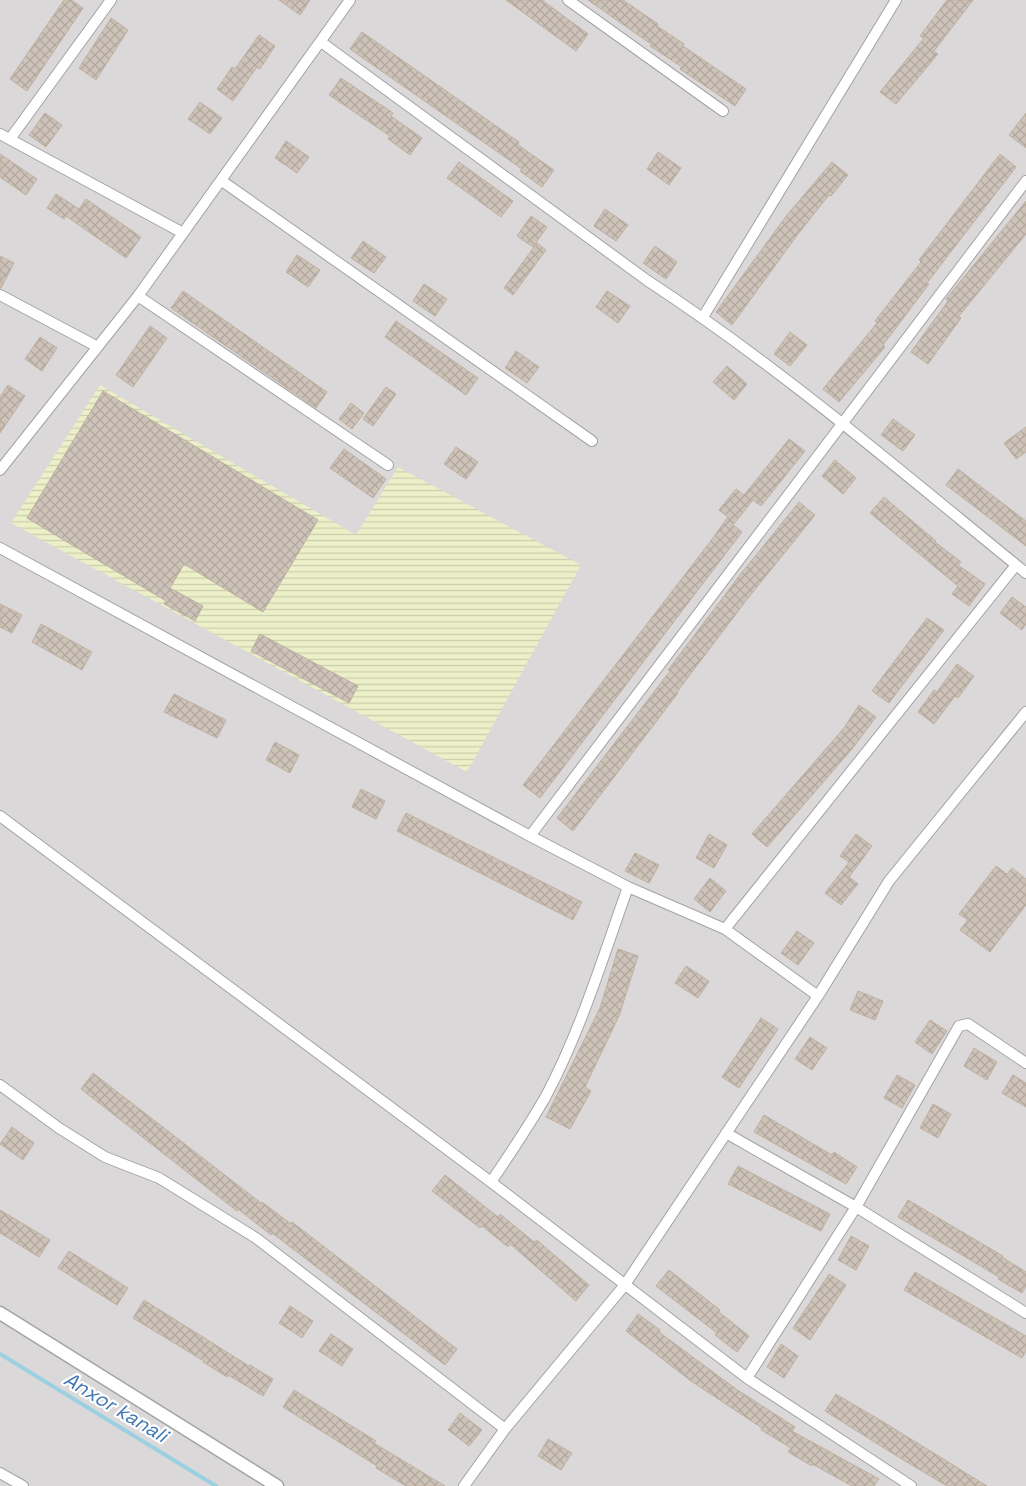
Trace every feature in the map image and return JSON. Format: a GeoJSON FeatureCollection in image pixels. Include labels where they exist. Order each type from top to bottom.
{"type":"FeatureCollection","features":[{"type":"Feature","properties":{"kind":"street"},"geometry":{"type":"LineString","coordinates":[[111,0],[5,137],[183,232]]}},
{"type":"Feature","properties":{"kind":"street"},"geometry":{"type":"LineString","coordinates":[[0,470],[96,346],[138,296],[350,0]]}},
{"type":"Feature","properties":{"kind":"street"},"geometry":{"type":"LineString","coordinates":[[568,0],[723,111]]}},
{"type":"Feature","properties":{"kind":"street"},"geometry":{"type":"LineString","coordinates":[[703,317],[896,0]]}},
{"type":"Feature","properties":{"kind":"street"},"geometry":{"type":"LineString","coordinates":[[321,42],[648,281],[703,317],[842,422],[1026,573]]}},
{"type":"Feature","properties":{"kind":"street"},"geometry":{"type":"LineString","coordinates":[[222,181],[592,441]]}},
{"type":"Feature","properties":{"kind":"street"},"geometry":{"type":"LineString","coordinates":[[530,836],[842,422],[1026,182]]}},
{"type":"Feature","properties":{"kind":"street"},"geometry":{"type":"LineString","coordinates":[[0,295],[96,346]]}},
{"type":"Feature","properties":{"kind":"street"},"geometry":{"type":"LineString","coordinates":[[138,296],[388,465]]}},
{"type":"Feature","properties":{"kind":"street"},"geometry":{"type":"LineString","coordinates":[[0,548],[530,836],[628,887],[725,929],[818,996]]}},
{"type":"Feature","properties":{"kind":"street"},"geometry":{"type":"LineString","coordinates":[[725,929],[1016,565]]}},
{"type":"Feature","properties":{"kind":"street"},"geometry":{"type":"LineString","coordinates":[[464,1486],[506,1429],[624,1286],[818,996],[889,881],[1026,712]]}},
{"type":"Feature","properties":{"kind":"street"},"geometry":{"type":"LineString","coordinates":[[0,816],[490,1182],[747,1378],[911,1486]]}},
{"type":"Feature","properties":{"kind":"street"},"geometry":{"type":"LineString","coordinates":[[490,1182],[525,1132],[547,1094],[587,1005],[628,887]]}},
{"type":"Feature","properties":{"kind":"street"},"geometry":{"type":"LineString","coordinates":[[747,1378],[856,1207],[959,1026],[968,1024],[1026,1063]]}},
{"type":"Feature","properties":{"kind":"street"},"geometry":{"type":"LineString","coordinates":[[0,1085],[59,1128],[105,1158],[159,1178],[256,1238],[506,1429]]}},
{"type":"Feature","properties":{"kind":"street"},"geometry":{"type":"LineString","coordinates":[[726,1133],[856,1207],[1026,1314]]}},
{"type":"Feature","properties":{"kind":"street"},"geometry":{"type":"LineString","coordinates":[[0,1314],[277,1486]]}},
{"type":"Feature","properties":{"kind":"street"},"geometry":{"type":"LineString","coordinates":[[0,1473],[23,1486]]}},
{"type":"Feature","properties":{"kind":"shaded area"},"geometry":{"type":"Polygon","coordinates":[[[0,0],[1026,0],[1026,1486],[0,1486],[0,0]]]}},
{"type":"Feature","properties":{"kind":"green space"},"geometry":{"type":"Polygon","coordinates":[[[100,385],[356,535],[398,467],[581,565],[467,772],[11,523],[100,385]]]}},
{"type":"Feature","properties":{"kind":"building"},"geometry":{"type":"Polygon","coordinates":[[[64,0],[71,0],[83,8],[27,91],[10,79],[64,0]]]}},
{"type":"Feature","properties":{"kind":"building"},"geometry":{"type":"Polygon","coordinates":[[[279,0],[310,0],[300,15],[279,0]]]}},
{"type":"Feature","properties":{"kind":"building"},"geometry":{"type":"Polygon","coordinates":[[[506,0],[542,0],[588,34],[576,51],[506,0]]]}},
{"type":"Feature","properties":{"kind":"building"},"geometry":{"type":"Polygon","coordinates":[[[588,0],[623,0],[658,24],[657,26],[684,44],[683,46],[746,89],[735,106],[680,69],[682,67],[588,0]]]}},
{"type":"Feature","properties":{"kind":"building"},"geometry":{"type":"Polygon","coordinates":[[[947,0],[973,0],[934,51],[938,54],[896,104],[880,92],[924,38],[920,36],[947,0]]]}},
{"type":"Feature","properties":{"kind":"building"},"geometry":{"type":"Polygon","coordinates":[[[111,18],[128,30],[96,80],[79,68],[111,18]]]}},
{"type":"Feature","properties":{"kind":"building"},"geometry":{"type":"Polygon","coordinates":[[[362,32],[519,142],[518,145],[554,170],[542,187],[520,171],[522,169],[350,49],[362,32]]]}},
{"type":"Feature","properties":{"kind":"building"},"geometry":{"type":"Polygon","coordinates":[[[259,35],[275,46],[260,69],[257,67],[233,101],[217,89],[232,67],[235,69],[259,35]]]}},
{"type":"Feature","properties":{"kind":"building"},"geometry":{"type":"Polygon","coordinates":[[[341,78],[393,113],[391,116],[422,138],[410,155],[388,139],[390,136],[329,95],[341,78]]]}},
{"type":"Feature","properties":{"kind":"building"},"geometry":{"type":"Polygon","coordinates":[[[200,102],[222,118],[210,134],[188,119],[200,102]]]}},
{"type":"Feature","properties":{"kind":"building"},"geometry":{"type":"Polygon","coordinates":[[[45,113],[62,125],[46,147],[29,135],[45,113]]]}},
{"type":"Feature","properties":{"kind":"building"},"geometry":{"type":"Polygon","coordinates":[[[1026,113],[1026,148],[1009,135],[1026,113]]]}},
{"type":"Feature","properties":{"kind":"building"},"geometry":{"type":"Polygon","coordinates":[[[286,141],[309,157],[297,173],[275,158],[286,141]]]}},
{"type":"Feature","properties":{"kind":"building"},"geometry":{"type":"Polygon","coordinates":[[[658,152],[681,168],[669,185],[647,169],[658,152]]]}},
{"type":"Feature","properties":{"kind":"building"},"geometry":{"type":"Polygon","coordinates":[[[0,154],[37,179],[26,195],[0,177],[0,154]]]}},
{"type":"Feature","properties":{"kind":"building"},"geometry":{"type":"Polygon","coordinates":[[[1000,154],[1016,167],[927,283],[929,284],[883,345],[885,347],[839,402],[823,389],[877,323],[875,321],[921,262],[919,260],[1000,154]]]}},
{"type":"Feature","properties":{"kind":"building"},"geometry":{"type":"Polygon","coordinates":[[[459,162],[513,201],[501,217],[447,178],[459,162]]]}},
{"type":"Feature","properties":{"kind":"building"},"geometry":{"type":"Polygon","coordinates":[[[832,162],[848,175],[831,196],[829,195],[798,234],[732,325],[716,312],[787,215],[832,162]]]}},
{"type":"Feature","properties":{"kind":"building"},"geometry":{"type":"Polygon","coordinates":[[[56,194],[79,209],[86,199],[141,237],[126,258],[66,216],[64,219],[47,208],[56,194]]]}},
{"type":"Feature","properties":{"kind":"building"},"geometry":{"type":"Polygon","coordinates":[[[1026,201],[1026,234],[959,316],[961,318],[928,364],[911,352],[948,301],[946,299],[1026,201]]]}},
{"type":"Feature","properties":{"kind":"building"},"geometry":{"type":"Polygon","coordinates":[[[605,209],[628,225],[616,241],[594,226],[605,209]]]}},
{"type":"Feature","properties":{"kind":"building"},"geometry":{"type":"Polygon","coordinates":[[[531,216],[547,227],[533,247],[517,236],[531,216]]]}},
{"type":"Feature","properties":{"kind":"building"},"geometry":{"type":"Polygon","coordinates":[[[363,241],[386,257],[374,273],[351,258],[363,241]]]}},
{"type":"Feature","properties":{"kind":"building"},"geometry":{"type":"Polygon","coordinates":[[[537,243],[546,250],[513,295],[504,288],[537,243]]]}},
{"type":"Feature","properties":{"kind":"building"},"geometry":{"type":"Polygon","coordinates":[[[655,246],[677,262],[666,279],[643,263],[655,246]]]}},
{"type":"Feature","properties":{"kind":"building"},"geometry":{"type":"Polygon","coordinates":[[[297,255],[320,270],[308,287],[286,272],[297,255]]]}},
{"type":"Feature","properties":{"kind":"building"},"geometry":{"type":"Polygon","coordinates":[[[0,256],[14,263],[1,288],[0,288],[0,256]]]}},
{"type":"Feature","properties":{"kind":"building"},"geometry":{"type":"Polygon","coordinates":[[[424,284],[447,299],[435,316],[413,301],[424,284]]]}},
{"type":"Feature","properties":{"kind":"building"},"geometry":{"type":"Polygon","coordinates":[[[183,291],[327,392],[316,408],[171,308],[183,291]]]}},
{"type":"Feature","properties":{"kind":"building"},"geometry":{"type":"Polygon","coordinates":[[[607,291],[630,306],[618,323],[596,307],[607,291]]]}},
{"type":"Feature","properties":{"kind":"building"},"geometry":{"type":"Polygon","coordinates":[[[396,321],[478,378],[466,395],[385,337],[396,321]]]}},
{"type":"Feature","properties":{"kind":"building"},"geometry":{"type":"Polygon","coordinates":[[[150,326],[167,338],[133,387],[116,375],[150,326]]]}},
{"type":"Feature","properties":{"kind":"building"},"geometry":{"type":"Polygon","coordinates":[[[790,332],[807,345],[790,366],[774,354],[790,332]]]}},
{"type":"Feature","properties":{"kind":"building"},"geometry":{"type":"Polygon","coordinates":[[[40,337],[57,348],[42,371],[25,359],[40,337]]]}},
{"type":"Feature","properties":{"kind":"building"},"geometry":{"type":"Polygon","coordinates":[[[516,351],[539,367],[527,383],[505,368],[516,351]]]}},
{"type":"Feature","properties":{"kind":"building"},"geometry":{"type":"Polygon","coordinates":[[[727,366],[747,384],[734,400],[713,382],[727,366]]]}},
{"type":"Feature","properties":{"kind":"building"},"geometry":{"type":"Polygon","coordinates":[[[8,385],[25,396],[0,433],[0,397],[8,385]]]}},
{"type":"Feature","properties":{"kind":"building"},"geometry":{"type":"Polygon","coordinates":[[[386,387],[396,394],[373,426],[363,419],[386,387]]]}},
{"type":"Feature","properties":{"kind":"building"},"geometry":{"type":"Polygon","coordinates":[[[103,391],[318,520],[263,612],[184,564],[170,588],[203,606],[195,621],[164,604],[166,601],[27,518],[103,391]]]}},
{"type":"Feature","properties":{"kind":"building"},"geometry":{"type":"Polygon","coordinates":[[[351,403],[364,413],[352,429],[339,419],[351,403]]]}},
{"type":"Feature","properties":{"kind":"building"},"geometry":{"type":"Polygon","coordinates":[[[893,419],[915,435],[903,451],[881,435],[893,419]]]}},
{"type":"Feature","properties":{"kind":"building"},"geometry":{"type":"Polygon","coordinates":[[[1026,427],[1026,452],[1016,459],[1004,443],[1026,427]]]}},
{"type":"Feature","properties":{"kind":"building"},"geometry":{"type":"Polygon","coordinates":[[[789,439],[805,451],[761,506],[753,500],[733,525],[742,532],[540,798],[523,785],[728,517],[719,510],[736,489],[744,495],[789,439]]]}},
{"type":"Feature","properties":{"kind":"building"},"geometry":{"type":"Polygon","coordinates":[[[456,447],[478,462],[466,479],[444,464],[456,447]]]}},
{"type":"Feature","properties":{"kind":"building"},"geometry":{"type":"Polygon","coordinates":[[[344,449],[386,479],[373,498],[330,468],[344,449]]]}},
{"type":"Feature","properties":{"kind":"building"},"geometry":{"type":"Polygon","coordinates":[[[835,460],[856,478],[843,494],[822,476],[835,460]]]}},
{"type":"Feature","properties":{"kind":"building"},"geometry":{"type":"Polygon","coordinates":[[[958,469],[1026,521],[1026,546],[946,485],[958,469]]]}},
{"type":"Feature","properties":{"kind":"building"},"geometry":{"type":"Polygon","coordinates":[[[884,497],[961,562],[958,565],[985,584],[969,606],[952,594],[958,586],[870,513],[884,497]]]}},
{"type":"Feature","properties":{"kind":"building"},"geometry":{"type":"Polygon","coordinates":[[[799,502],[815,515],[745,602],[573,831],[557,818],[670,671],[668,670],[740,575],[799,502]]]}},
{"type":"Feature","properties":{"kind":"building"},"geometry":{"type":"Polygon","coordinates":[[[1012,597],[1026,607],[1026,624],[1022,630],[1000,613],[1012,597]]]}},
{"type":"Feature","properties":{"kind":"building"},"geometry":{"type":"Polygon","coordinates":[[[0,604],[22,615],[12,633],[0,627],[0,604]]]}},
{"type":"Feature","properties":{"kind":"building"},"geometry":{"type":"Polygon","coordinates":[[[927,618],[944,630],[889,703],[872,691],[927,618]]]}},
{"type":"Feature","properties":{"kind":"building"},"geometry":{"type":"Polygon","coordinates":[[[41,624],[92,652],[82,670],[32,642],[41,624]]]}},
{"type":"Feature","properties":{"kind":"building"},"geometry":{"type":"Polygon","coordinates":[[[260,634],[358,686],[349,703],[251,651],[260,634]]]}},
{"type":"Feature","properties":{"kind":"building"},"geometry":{"type":"Polygon","coordinates":[[[957,664],[974,676],[958,698],[955,696],[934,724],[918,712],[934,690],[937,692],[957,664]]]}},
{"type":"Feature","properties":{"kind":"building"},"geometry":{"type":"Polygon","coordinates":[[[174,694],[226,720],[217,738],[164,712],[174,694]]]}},
{"type":"Feature","properties":{"kind":"building"},"geometry":{"type":"Polygon","coordinates":[[[859,705],[876,717],[852,749],[767,847],[752,834],[844,728],[859,705]]]}},
{"type":"Feature","properties":{"kind":"building"},"geometry":{"type":"Polygon","coordinates":[[[275,742],[299,755],[290,773],[266,760],[275,742]]]}},
{"type":"Feature","properties":{"kind":"building"},"geometry":{"type":"Polygon","coordinates":[[[361,789],[385,801],[376,819],[352,807],[361,789]]]}},
{"type":"Feature","properties":{"kind":"building"},"geometry":{"type":"Polygon","coordinates":[[[406,813],[582,902],[573,920],[397,831],[406,813]]]}},
{"type":"Feature","properties":{"kind":"building"},"geometry":{"type":"Polygon","coordinates":[[[709,834],[727,845],[714,868],[696,858],[709,834]]]}},
{"type":"Feature","properties":{"kind":"building"},"geometry":{"type":"Polygon","coordinates":[[[856,834],[872,846],[849,877],[858,884],[841,905],[825,893],[849,862],[840,856],[856,834]]]}},
{"type":"Feature","properties":{"kind":"building"},"geometry":{"type":"Polygon","coordinates":[[[635,853],[659,865],[649,883],[625,871],[635,853]]]}},
{"type":"Feature","properties":{"kind":"building"},"geometry":{"type":"Polygon","coordinates":[[[996,866],[1007,874],[1012,868],[1026,879],[1026,905],[990,952],[960,930],[968,920],[959,914],[996,866]]]}},
{"type":"Feature","properties":{"kind":"building"},"geometry":{"type":"Polygon","coordinates":[[[710,878],[726,891],[710,912],[694,899],[710,878]]]}},
{"type":"Feature","properties":{"kind":"building"},"geometry":{"type":"Polygon","coordinates":[[[797,931],[814,943],[798,965],[781,953],[797,931]]]}},
{"type":"Feature","properties":{"kind":"building"},"geometry":{"type":"Polygon","coordinates":[[[618,949],[638,956],[619,1016],[585,1087],[591,1091],[570,1129],[546,1117],[600,1008],[618,949]]]}},
{"type":"Feature","properties":{"kind":"building"},"geometry":{"type":"Polygon","coordinates":[[[686,966],[709,981],[698,998],[675,983],[686,966]]]}},
{"type":"Feature","properties":{"kind":"building"},"geometry":{"type":"Polygon","coordinates":[[[858,991],[883,1001],[875,1020],[850,1010],[858,991]]]}},
{"type":"Feature","properties":{"kind":"building"},"geometry":{"type":"Polygon","coordinates":[[[761,1018],[778,1029],[739,1088],[722,1077],[761,1018]]]}},
{"type":"Feature","properties":{"kind":"building"},"geometry":{"type":"Polygon","coordinates":[[[930,1020],[947,1031],[932,1054],[915,1042],[930,1020]]]}},
{"type":"Feature","properties":{"kind":"building"},"geometry":{"type":"Polygon","coordinates":[[[810,1037],[827,1048],[812,1070],[795,1059],[810,1037]]]}},
{"type":"Feature","properties":{"kind":"building"},"geometry":{"type":"Polygon","coordinates":[[[974,1048],[997,1062],[987,1080],[964,1066],[974,1048]]]}},
{"type":"Feature","properties":{"kind":"building"},"geometry":{"type":"Polygon","coordinates":[[[93,1073],[261,1203],[291,1224],[292,1222],[457,1349],[445,1365],[272,1233],[271,1235],[238,1209],[237,1211],[81,1089],[93,1073]]]}},
{"type":"Feature","properties":{"kind":"building"},"geometry":{"type":"Polygon","coordinates":[[[897,1075],[915,1085],[902,1108],[884,1098],[897,1075]]]}},
{"type":"Feature","properties":{"kind":"building"},"geometry":{"type":"Polygon","coordinates":[[[1013,1075],[1026,1083],[1026,1107],[1002,1093],[1013,1075]]]}},
{"type":"Feature","properties":{"kind":"building"},"geometry":{"type":"Polygon","coordinates":[[[933,1104],[951,1114],[938,1138],[920,1128],[933,1104]]]}},
{"type":"Feature","properties":{"kind":"building"},"geometry":{"type":"Polygon","coordinates":[[[764,1115],[832,1155],[834,1152],[857,1167],[846,1184],[754,1132],[764,1115]]]}},
{"type":"Feature","properties":{"kind":"building"},"geometry":{"type":"Polygon","coordinates":[[[12,1127],[34,1143],[23,1160],[0,1144],[12,1127]]]}},
{"type":"Feature","properties":{"kind":"building"},"geometry":{"type":"Polygon","coordinates":[[[738,1166],[830,1214],[821,1231],[728,1184],[738,1166]]]}},
{"type":"Feature","properties":{"kind":"building"},"geometry":{"type":"Polygon","coordinates":[[[445,1175],[498,1217],[500,1214],[534,1242],[537,1240],[589,1285],[576,1301],[510,1244],[508,1247],[482,1226],[480,1228],[432,1191],[445,1175]]]}},
{"type":"Feature","properties":{"kind":"building"},"geometry":{"type":"Polygon","coordinates":[[[908,1200],[1003,1256],[1026,1272],[1026,1286],[1022,1293],[998,1279],[999,1277],[898,1217],[908,1200]]]}},
{"type":"Feature","properties":{"kind":"building"},"geometry":{"type":"Polygon","coordinates":[[[0,1210],[50,1240],[39,1257],[0,1233],[0,1210]]]}},
{"type":"Feature","properties":{"kind":"building"},"geometry":{"type":"Polygon","coordinates":[[[851,1236],[869,1246],[856,1270],[838,1260],[851,1236]]]}},
{"type":"Feature","properties":{"kind":"building"},"geometry":{"type":"Polygon","coordinates":[[[69,1251],[128,1288],[117,1305],[58,1268],[69,1251]]]}},
{"type":"Feature","properties":{"kind":"building"},"geometry":{"type":"Polygon","coordinates":[[[669,1270],[720,1310],[719,1312],[749,1336],[737,1352],[715,1335],[717,1333],[656,1286],[669,1270]]]}},
{"type":"Feature","properties":{"kind":"building"},"geometry":{"type":"Polygon","coordinates":[[[915,1272],[1026,1336],[1026,1351],[1022,1358],[904,1290],[915,1272]]]}},
{"type":"Feature","properties":{"kind":"building"},"geometry":{"type":"Polygon","coordinates":[[[829,1274],[846,1285],[810,1340],[793,1328],[829,1274]]]}},
{"type":"Feature","properties":{"kind":"building"},"geometry":{"type":"Polygon","coordinates":[[[144,1300],[273,1379],[263,1396],[228,1375],[227,1377],[133,1318],[144,1300]]]}},
{"type":"Feature","properties":{"kind":"building"},"geometry":{"type":"Polygon","coordinates":[[[290,1306],[313,1321],[302,1338],[279,1323],[290,1306]]]}},
{"type":"Feature","properties":{"kind":"building"},"geometry":{"type":"Polygon","coordinates":[[[638,1314],[660,1330],[659,1332],[736,1389],[795,1427],[792,1431],[879,1479],[874,1486],[852,1486],[788,1452],[791,1448],[761,1430],[762,1428],[691,1381],[626,1331],[638,1314]]]}},
{"type":"Feature","properties":{"kind":"building"},"geometry":{"type":"Polygon","coordinates":[[[331,1334],[353,1349],[342,1366],[319,1351],[331,1334]]]}},
{"type":"Feature","properties":{"kind":"building"},"geometry":{"type":"Polygon","coordinates":[[[781,1344],[798,1356],[784,1378],[767,1367],[781,1344]]]}},
{"type":"Feature","properties":{"kind":"building"},"geometry":{"type":"Polygon","coordinates":[[[294,1390],[376,1441],[374,1443],[445,1486],[406,1486],[376,1468],[377,1466],[283,1407],[294,1390]]]}},
{"type":"Feature","properties":{"kind":"building"},"geometry":{"type":"Polygon","coordinates":[[[836,1394],[987,1486],[947,1486],[900,1458],[825,1411],[836,1394]]]}},
{"type":"Feature","properties":{"kind":"building"},"geometry":{"type":"Polygon","coordinates":[[[460,1413],[482,1430],[469,1446],[448,1430],[460,1413]]]}},
{"type":"Feature","properties":{"kind":"building"},"geometry":{"type":"Polygon","coordinates":[[[548,1439],[572,1453],[561,1470],[538,1456],[548,1439]]]}},
{"type":"Feature","properties":{"kind":"waterway","name":"Anxor kanali"},"geometry":{"type":"LineString","coordinates":[[0,1354],[216,1486]]}}]}
